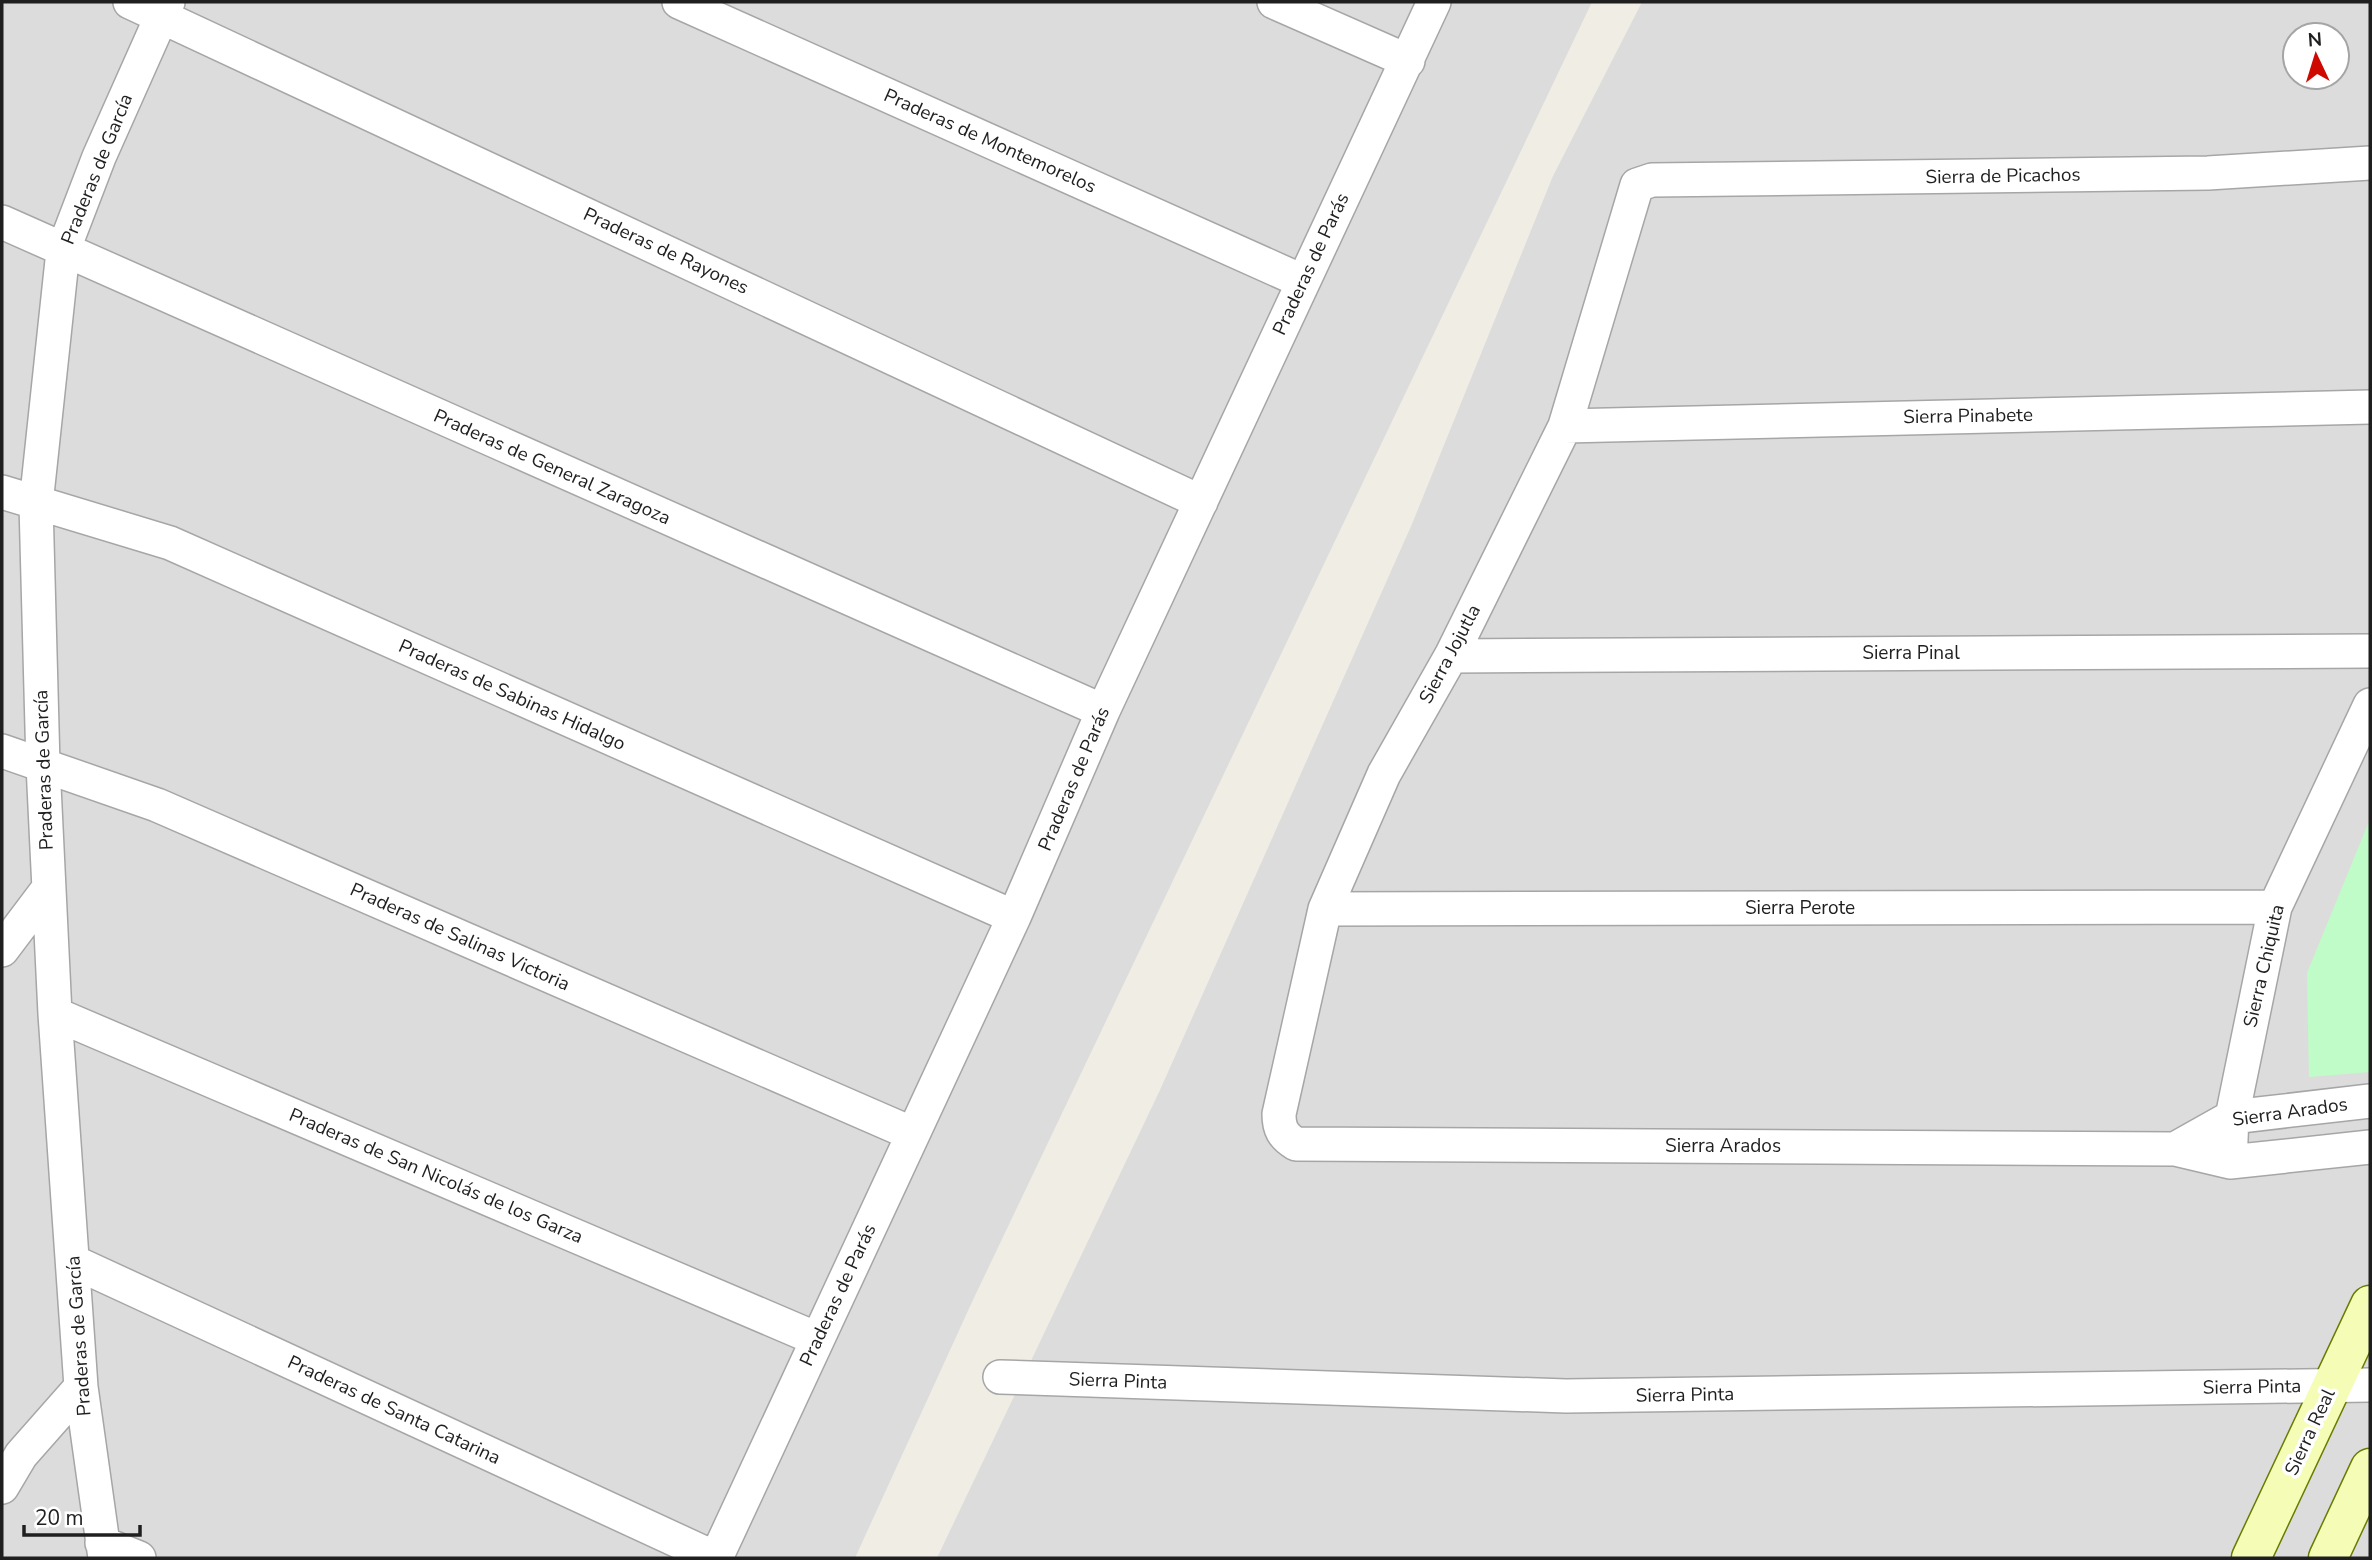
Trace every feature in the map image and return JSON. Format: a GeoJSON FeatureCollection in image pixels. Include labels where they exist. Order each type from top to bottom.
{"type":"FeatureCollection","features":[{"type":"Feature","properties":{"kind":"street","name":"Praderas de Rayones"},"geometry":{"type":"LineString","coordinates":[[130,2],[165,9],[1201,502]]}},
{"type":"Feature","properties":{"kind":"street","name":"Praderas de Montemorelos"},"geometry":{"type":"LineString","coordinates":[[679,2],[1302,281]]}},
{"type":"Feature","properties":{"kind":"street"},"geometry":{"type":"LineString","coordinates":[[1274,2],[1408,61]]}},
{"type":"Feature","properties":{"kind":"street","name":"Praderas de Parás"},"geometry":{"type":"LineString","coordinates":[[715,1558],[1014,917],[1103,711],[1434,2]]}},
{"type":"Feature","properties":{"kind":"street","name":"Praderas de García"},"geometry":{"type":"LineString","coordinates":[[104,1550],[81,1387],[55,1014],[43,765],[36,504],[64,251],[99,157],[165,9]]}},
{"type":"Feature","properties":{"kind":"street","name":"Sierra de Picachos"},"geometry":{"type":"LineString","coordinates":[[1637,185],[1652,180],[2208,173],[2370,163]]}},
{"type":"Feature","properties":{"kind":"street","name":"Sierra Jojutla"},"geometry":{"type":"LineString","coordinates":[[1279,1126],[1279,1114],[1325,909],[1384,774],[1451,656],[1565,426],[1637,185]]}},
{"type":"Feature","properties":{"kind":"street","name":"Praderas de General Zaragoza"},"geometry":{"type":"LineString","coordinates":[[2,222],[1103,711]]}},
{"type":"Feature","properties":{"kind":"street","name":"Sierra Pinabete"},"geometry":{"type":"LineString","coordinates":[[1565,426],[2370,407]]}},
{"type":"Feature","properties":{"kind":"street","name":"Praderas de Sabinas Hidalgo"},"geometry":{"type":"LineString","coordinates":[[2,492],[170,543],[1014,917]]}},
{"type":"Feature","properties":{"kind":"street","name":"Sierra Pinal"},"geometry":{"type":"LineString","coordinates":[[1451,656],[2370,651]]}},
{"type":"Feature","properties":{"kind":"street","name":"Sierra Chiquita"},"geometry":{"type":"LineString","coordinates":[[2230,1162],[2232,1117],[2275,907],[2370,705]]}},
{"type":"Feature","properties":{"kind":"street","name":"Praderas de Salinas Victoria"},"geometry":{"type":"LineString","coordinates":[[2,751],[157,805],[913,1134]]}},
{"type":"Feature","properties":{"kind":"street"},"geometry":{"type":"LineString","coordinates":[[2,950],[48,889]]}},
{"type":"Feature","properties":{"kind":"street","name":"Sierra Perote"},"geometry":{"type":"LineString","coordinates":[[1325,909],[2275,907]]}},
{"type":"Feature","properties":{"kind":"street","name":"Praderas de San Nicolás de los Garza"},"geometry":{"type":"LineString","coordinates":[[55,1014],[817,1339]]}},
{"type":"Feature","properties":{"kind":"street","name":"Sierra Arados"},"geometry":{"type":"LineString","coordinates":[[2175,1149],[2232,1117],[2370,1101]]}},
{"type":"Feature","properties":{"kind":"street","name":"Sierra Arados"},"geometry":{"type":"LineString","coordinates":[[1279,1126],[1285,1137],[1296,1144],[2175,1149],[2230,1162],[2370,1147]]}},
{"type":"Feature","properties":{"kind":"street","name":"Praderas de Santa Catarina"},"geometry":{"type":"LineString","coordinates":[[74,1262],[715,1558]]}},
{"type":"Feature","properties":{"kind":"street","name":"Sierra Real"},"geometry":{"type":"LineString","coordinates":[[2251,1558],[2370,1305]]}},
{"type":"Feature","properties":{"kind":"street","name":"Sierra Pinta"},"geometry":{"type":"LineString","coordinates":[[1000,1377],[1566,1396],[2370,1385]]}},
{"type":"Feature","properties":{"kind":"street"},"geometry":{"type":"LineString","coordinates":[[2,1487],[21,1455],[81,1387]]}},
{"type":"Feature","properties":{"kind":"street"},"geometry":{"type":"LineString","coordinates":[[2328,1558],[2370,1468]]}},
{"type":"Feature","properties":{"kind":"street"},"geometry":{"type":"LineString","coordinates":[[104,1550],[139,1558]]}},
{"type":"Feature","properties":{"kind":"shaded area"},"geometry":{"type":"Polygon","coordinates":[[[2,2],[1592,2],[972,1302],[855,1558],[2,1558],[2,2]]]}},
{"type":"Feature","properties":{"kind":"shaded area"},"geometry":{"type":"Polygon","coordinates":[[[1642,2],[2370,2],[2370,1558],[937,1558],[1160,1090],[1412,524],[1553,176],[1642,2]]]}},
{"type":"Feature","properties":{"kind":"green space"},"geometry":{"type":"Polygon","coordinates":[[[2370,819],[2370,1072],[2309,1077],[2307,973],[2370,819]]]}}]}
